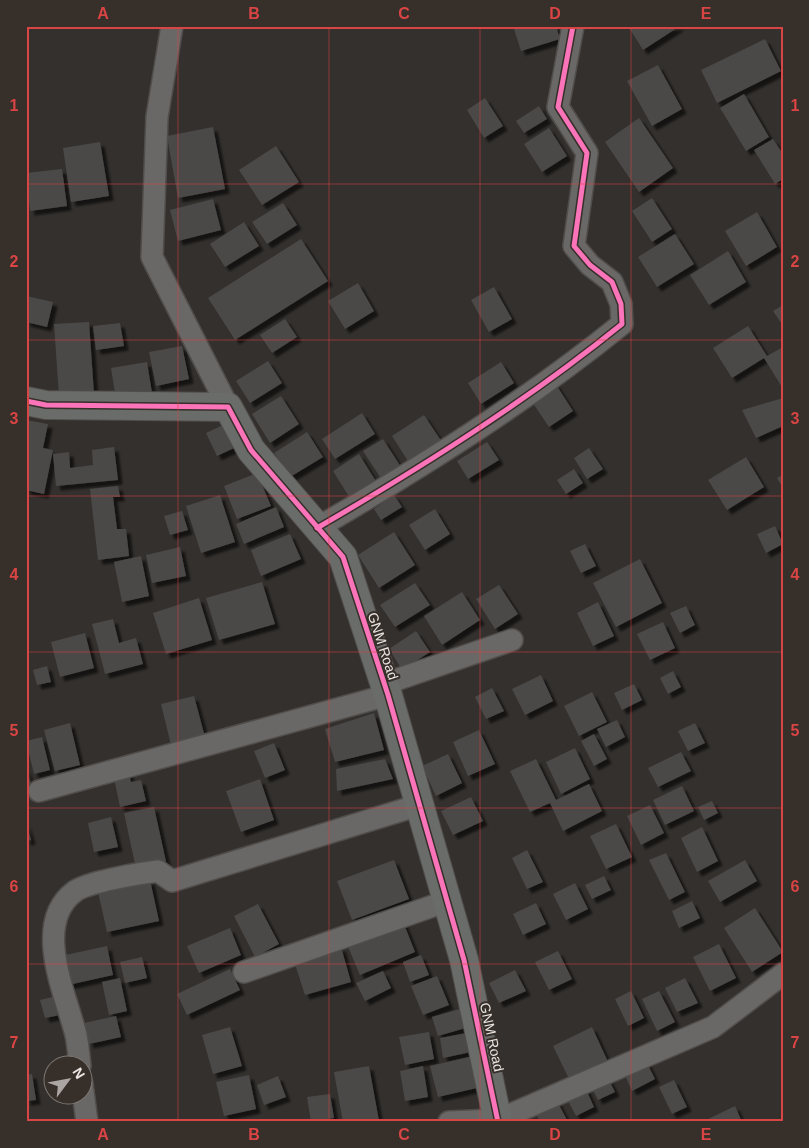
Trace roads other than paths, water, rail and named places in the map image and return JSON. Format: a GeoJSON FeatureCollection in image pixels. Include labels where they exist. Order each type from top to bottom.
{"type":"FeatureCollection","features":[{"type":"Feature","properties":{"kind":"street"},"geometry":{"type":"LineString","coordinates":[[26,401],[46,405],[228,407],[152,257],[157,117],[172,26]]}},
{"type":"Feature","properties":{"kind":"street"},"geometry":{"type":"LineString","coordinates":[[317,528],[397,482],[572,365],[622,324],[621,304],[612,282],[590,265],[574,246],[588,153],[558,107],[574,26]]}},
{"type":"Feature","properties":{"kind":"street","name":"GNM Road"},"geometry":{"type":"LineString","coordinates":[[228,407],[251,450],[343,557],[386,690],[464,960],[498,1121]]}},
{"type":"Feature","properties":{"kind":"street"},"geometry":{"type":"LineString","coordinates":[[39,791],[386,690],[512,640]]}},
{"type":"Feature","properties":{"kind":"street"},"geometry":{"type":"LineString","coordinates":[[79,1056],[76,1037],[56,970],[54,936],[57,914],[74,891],[127,875],[158,871],[172,880],[419,805]]}},
{"type":"Feature","properties":{"kind":"street"},"geometry":{"type":"LineString","coordinates":[[244,972],[447,901]]}},
{"type":"Feature","properties":{"kind":"street"},"geometry":{"type":"LineString","coordinates":[[449,1122],[498,1121],[713,1026],[783,974]]}},
{"type":"Feature","properties":{"kind":"street"},"geometry":{"type":"LineString","coordinates":[[85,1106],[87,1122]]}}]}
